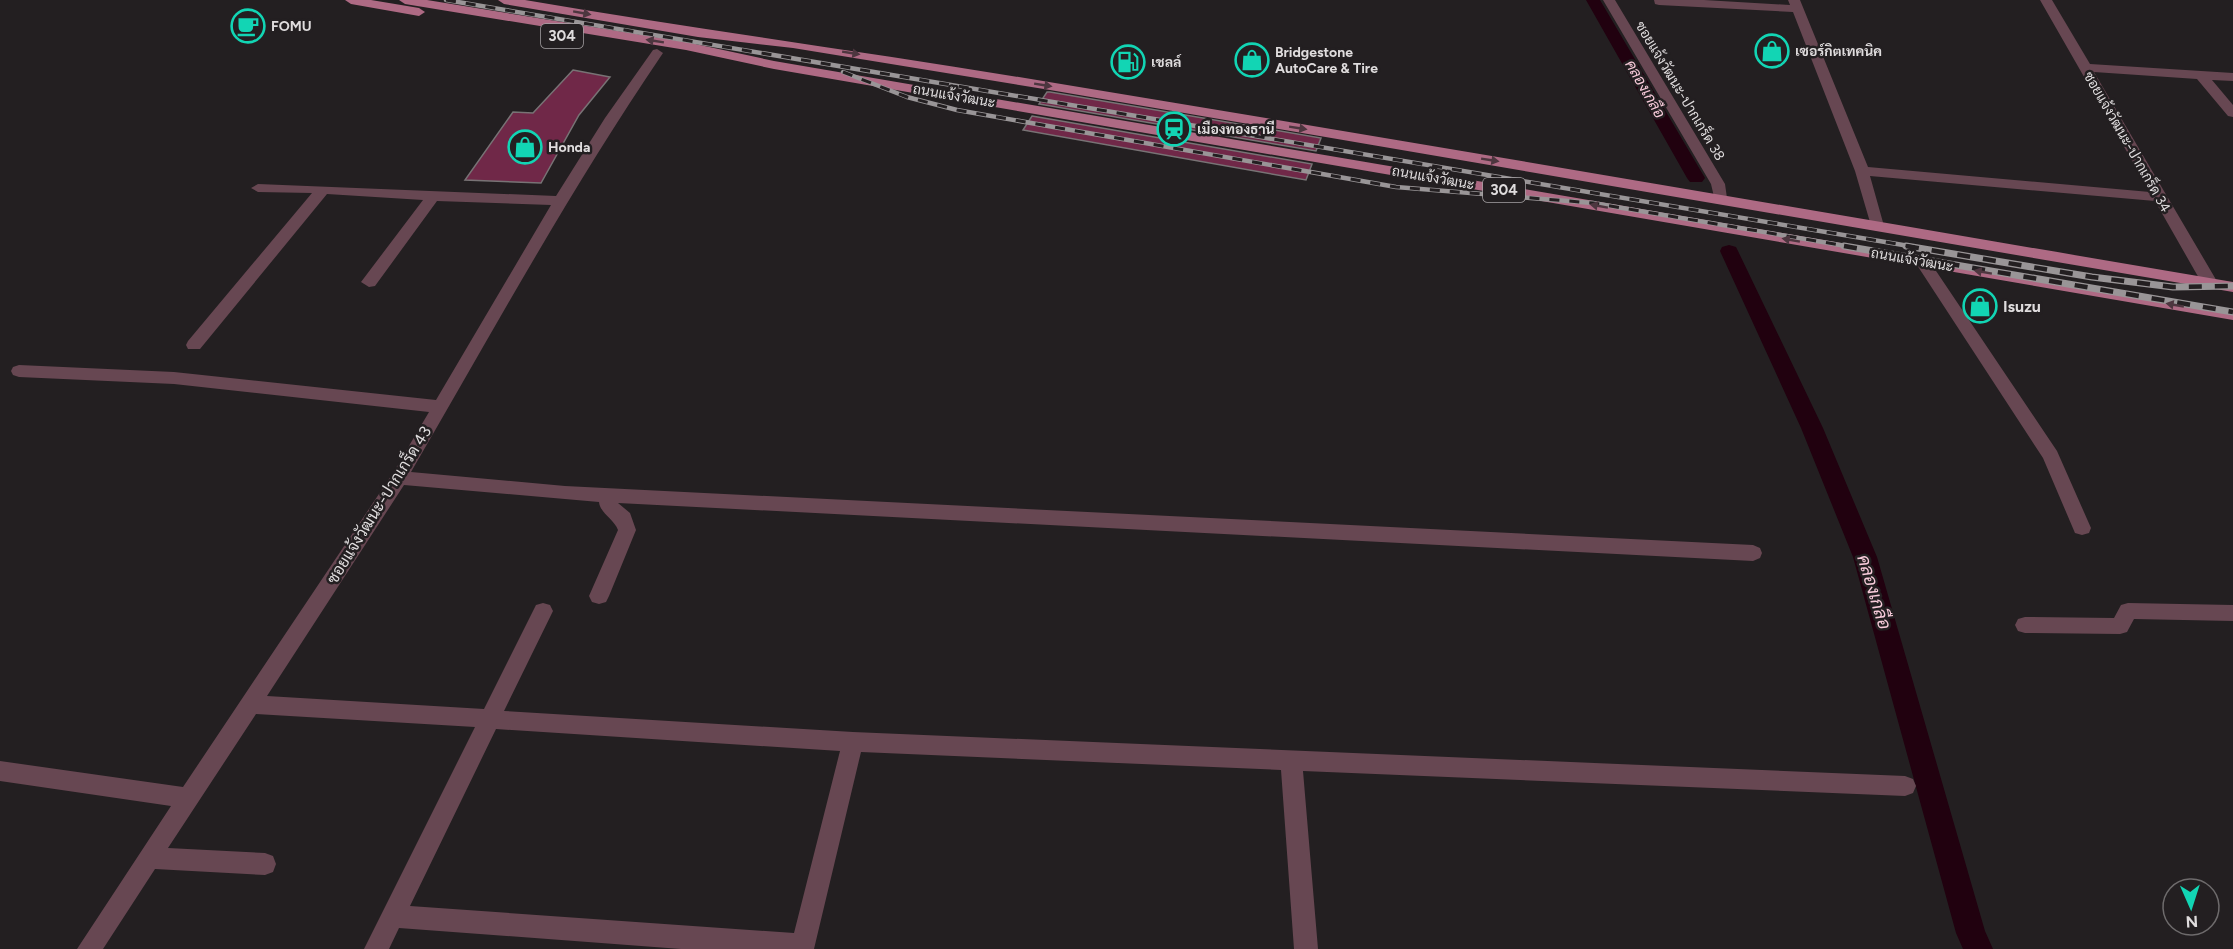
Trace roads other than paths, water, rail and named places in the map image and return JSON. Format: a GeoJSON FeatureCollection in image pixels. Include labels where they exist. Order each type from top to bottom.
{"type":"FeatureCollection","features":[{"type":"Feature","properties":{"kind":"main road","name":"ถนนแจ้งวัฒนะ"},"geometry":{"type":"LineString","coordinates":[[351,0],[657,53],[774,65]]}},
{"type":"Feature","properties":{"kind":"main road","name":"ถนนแจ้งวัฒนะ"},"geometry":{"type":"LineString","coordinates":[[405,0],[686,46],[774,65],[2233,315]]}},
{"type":"Feature","properties":{"kind":"main road","name":"ถนนแจ้งวัฒนะ"},"geometry":{"type":"LineString","coordinates":[[504,0],[698,33],[793,44],[1720,198],[2233,287]]}},
{"type":"Feature","properties":{"kind":"main road","name":"ถนนแจ้งวัฒนะ"},"geometry":{"type":"LineString","coordinates":[[567,0],[729,28],[793,44]]}},
{"type":"Feature","properties":{"kind":"street","name":"ซอยแจ้งวัฒนะ-ปากเกร็ด 38"},"geometry":{"type":"LineString","coordinates":[[1609,0],[1718,184],[1720,198]]}},
{"type":"Feature","properties":{"kind":"street","name":"ซอยแจ้งวัฒนะ-ปากเกร็ด 34"},"geometry":{"type":"LineString","coordinates":[[2046,0],[2210,283]]}},
{"type":"Feature","properties":{"kind":"street"},"geometry":{"type":"LineString","coordinates":[[1659,1],[1796,4],[1862,171],[1877,226]]}},
{"type":"Feature","properties":{"kind":"street","name":"ซอยแจ้งวัฒนะ-ปากเกร็ด 43"},"geometry":{"type":"LineString","coordinates":[[89,949],[399,478],[560,201],[612,118],[657,53]]}},
{"type":"Feature","properties":{"kind":"street"},"geometry":{"type":"LineString","coordinates":[[2085,68],[2233,77]]}},
{"type":"Feature","properties":{"kind":"street"},"geometry":{"type":"LineString","coordinates":[[2202,76],[2233,113]]}},
{"type":"Feature","properties":{"kind":"street"},"geometry":{"type":"LineString","coordinates":[[1862,171],[2159,197]]}},
{"type":"Feature","properties":{"kind":"street"},"geometry":{"type":"LineString","coordinates":[[258,188],[560,201]]}},
{"type":"Feature","properties":{"kind":"street"},"geometry":{"type":"LineString","coordinates":[[194,345],[323,189]]}},
{"type":"Feature","properties":{"kind":"street"},"geometry":{"type":"LineString","coordinates":[[369,282],[433,196]]}},
{"type":"Feature","properties":{"kind":"street"},"geometry":{"type":"LineString","coordinates":[[1923,262],[2051,456],[2082,528]]}},
{"type":"Feature","properties":{"kind":"street"},"geometry":{"type":"LineString","coordinates":[[19,371],[174,378],[440,407]]}},
{"type":"Feature","properties":{"kind":"street"},"geometry":{"type":"LineString","coordinates":[[399,478],[610,495],[1753,553]]}},
{"type":"Feature","properties":{"kind":"street"},"geometry":{"type":"LineString","coordinates":[[598,596],[627,530],[623,518],[608,505],[610,495]]}},
{"type":"Feature","properties":{"kind":"street"},"geometry":{"type":"LineString","coordinates":[[376,949],[543,611]]}},
{"type":"Feature","properties":{"kind":"street"},"geometry":{"type":"LineString","coordinates":[[2025,626],[2120,626],[2128,611],[2233,613]]}},
{"type":"Feature","properties":{"kind":"street"},"geometry":{"type":"LineString","coordinates":[[250,704],[853,742],[1905,786]]}},
{"type":"Feature","properties":{"kind":"street"},"geometry":{"type":"LineString","coordinates":[[392,916],[802,947],[853,742]]}},
{"type":"Feature","properties":{"kind":"street"},"geometry":{"type":"LineString","coordinates":[[1291,761],[1306,949]]}},
{"type":"Feature","properties":{"kind":"street"},"geometry":{"type":"LineString","coordinates":[[0,771],[188,798]]}},
{"type":"Feature","properties":{"kind":"street"},"geometry":{"type":"LineString","coordinates":[[148,858],[265,864]]}},
{"type":"Feature","properties":{"kind":"waterway","name":"คลองเกลือ"},"geometry":{"type":"LineString","coordinates":[[1593,0],[1696,178]]}},
{"type":"Feature","properties":{"kind":"waterway","name":"คลองเกลือ"},"geometry":{"type":"LineString","coordinates":[[1729,251],[1812,428],[1865,557],[1971,933],[1978,949]]}},
{"type":"Feature","properties":{"kind":"railway"},"geometry":{"type":"LineString","coordinates":[[446,0],[1915,247]]}},
{"type":"Feature","properties":{"kind":"railway"},"geometry":{"type":"LineString","coordinates":[[843,72],[907,97],[957,110],[1396,187],[1593,203],[1852,247]]}},
{"type":"Feature","properties":{"kind":"railway"},"geometry":{"type":"LineString","coordinates":[[1844,246],[2233,312]]}},
{"type":"Feature","properties":{"kind":"railway"},"geometry":{"type":"LineString","coordinates":[[1906,246],[2092,277],[2173,287],[2233,286]]}},
{"type":"Feature","properties":{"kind":"place","name":"FOMU"},"geometry":{"type":"Point","coordinates":[248,26]}},
{"type":"Feature","properties":{"kind":"place","name":"เซอร์กิตเทคนิค"},"geometry":{"type":"Point","coordinates":[1772,51]}},
{"type":"Feature","properties":{"kind":"place","name":"Bridgestone AutoCare & Tire"},"geometry":{"type":"Point","coordinates":[1252,60]}},
{"type":"Feature","properties":{"kind":"place","name":"เชลล์"},"geometry":{"type":"Point","coordinates":[1128,62]}},
{"type":"Feature","properties":{"kind":"place","name":"เมืองทองธานี"},"geometry":{"type":"Point","coordinates":[1174,129]}},
{"type":"Feature","properties":{"kind":"place","name":"Honda"},"geometry":{"type":"Point","coordinates":[525,147]}},
{"type":"Feature","properties":{"kind":"place","name":"Isuzu"},"geometry":{"type":"Point","coordinates":[1980,306]}}]}
